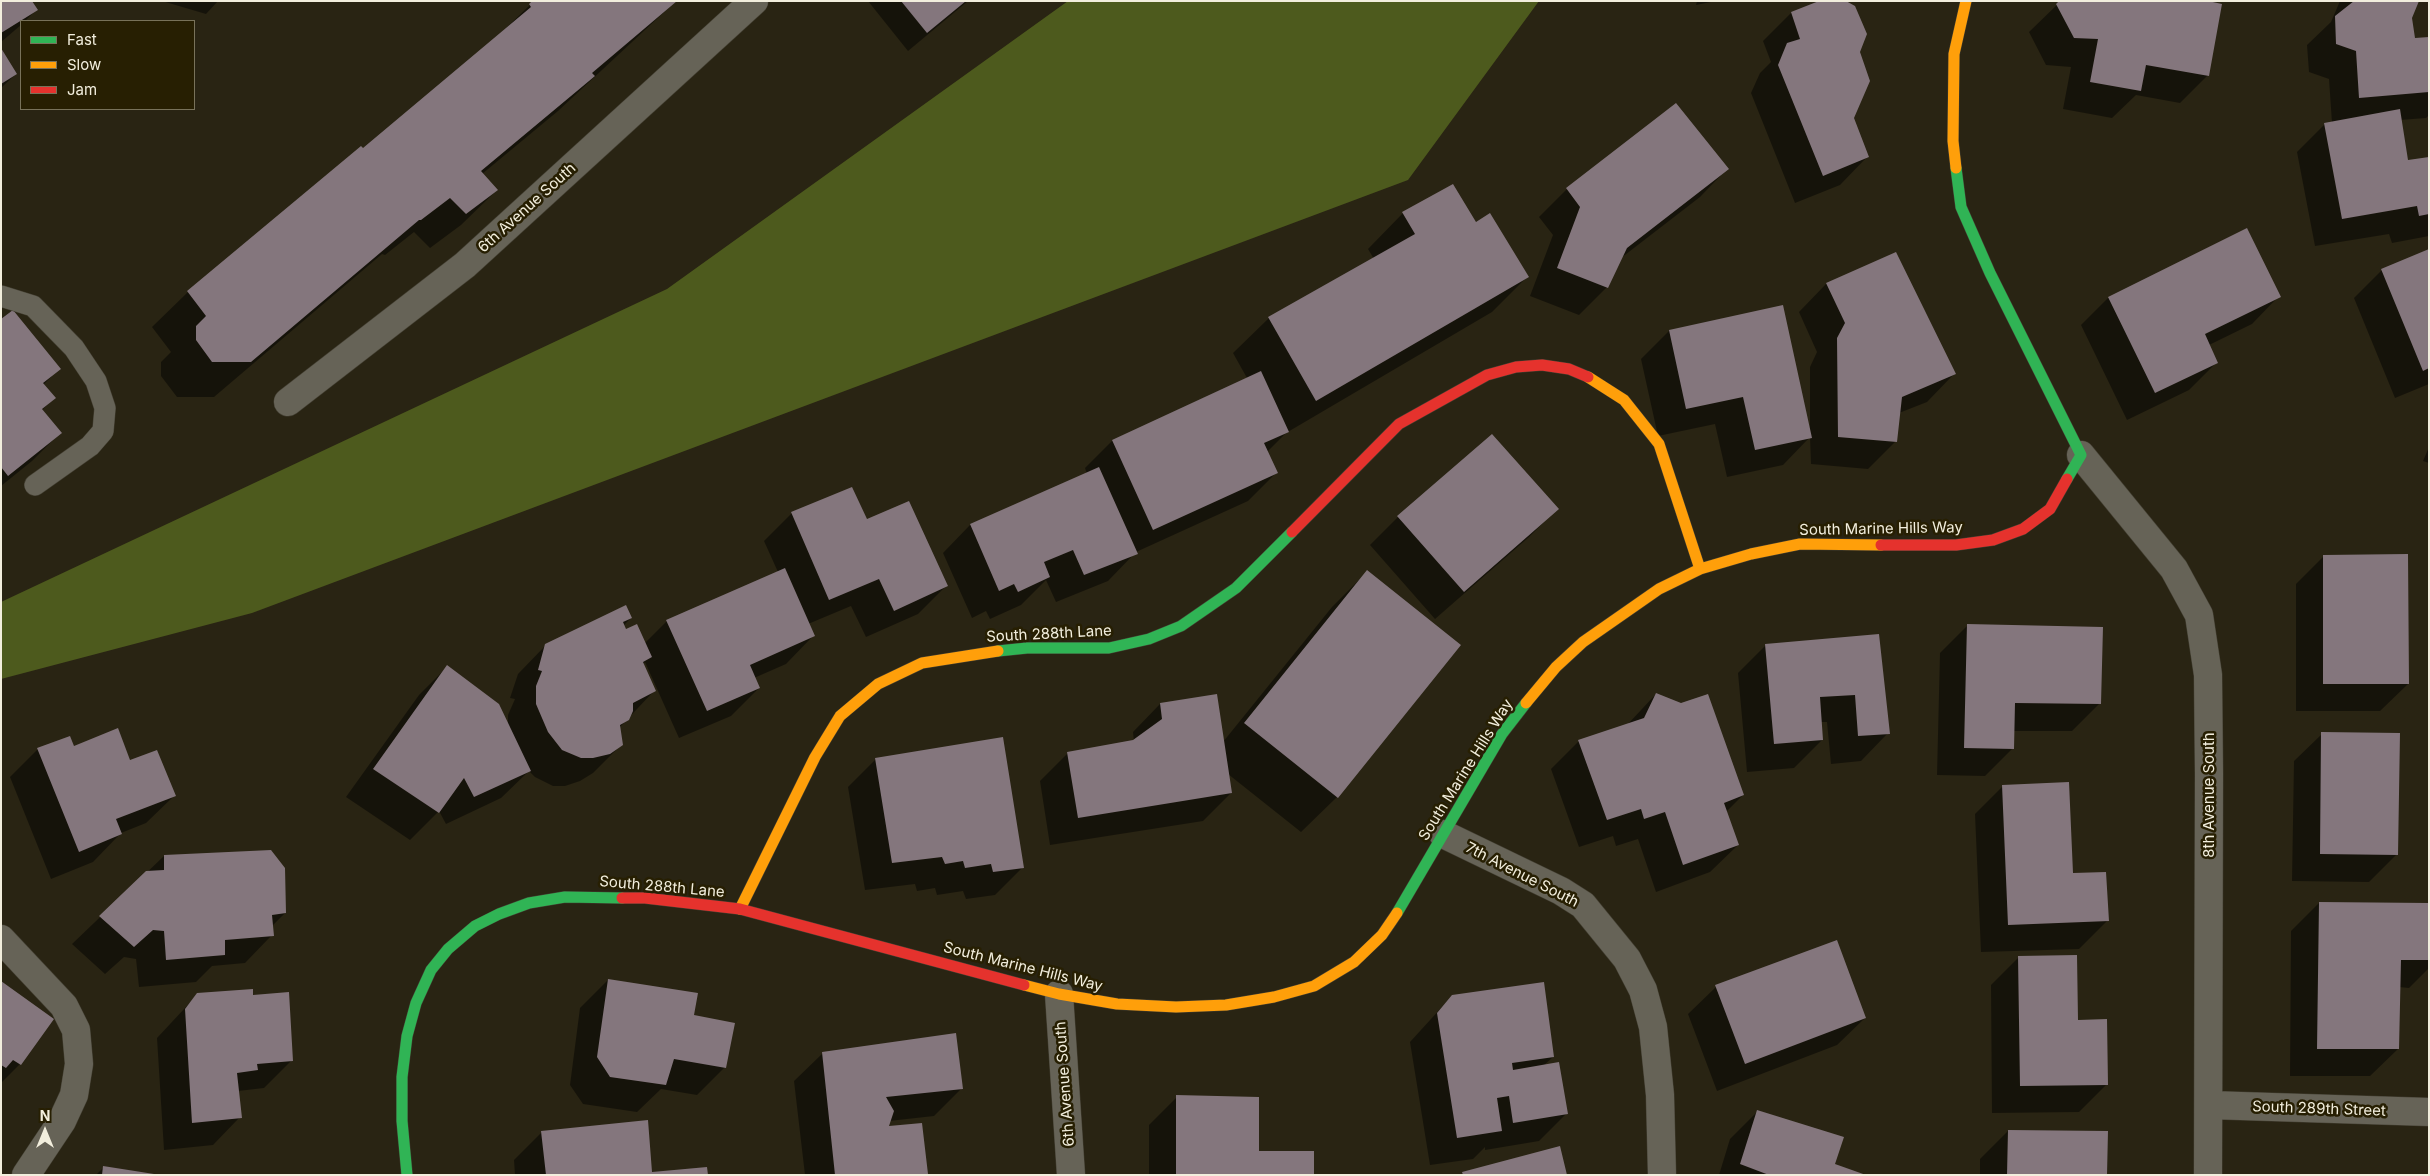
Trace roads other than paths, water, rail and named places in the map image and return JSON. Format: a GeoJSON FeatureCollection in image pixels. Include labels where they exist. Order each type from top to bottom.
{"type":"FeatureCollection","features":[{"type":"Feature","properties":{"kind":"street","name":"6th Avenue South"},"geometry":{"type":"LineString","coordinates":[[288,402],[465,265],[754,1]]}},
{"type":"Feature","properties":{"kind":"street"},"geometry":{"type":"LineString","coordinates":[[1966,1],[1954,54],[1953,141],[1961,207],[1990,273],[2081,455]]}},
{"type":"Feature","properties":{"kind":"street","name":"South 288th Lane"},"geometry":{"type":"LineString","coordinates":[[407,1175],[402,1121],[402,1077],[407,1036],[416,1003],[431,970],[448,949],[475,926],[529,903],[566,897],[645,898],[740,909],[815,757],[840,716],[878,684],[922,664],[968,654],[1027,648],[1109,648],[1149,639],[1181,626],[1236,588],[1399,424],[1487,375],[1516,367],[1542,365],[1569,369],[1596,380],[1624,400],[1659,444],[1700,569]]}},
{"type":"Feature","properties":{"kind":"street","name":"South Marine Hills Way"},"geometry":{"type":"LineString","coordinates":[[740,909],[1059,994],[1117,1004],[1226,1005],[1264,999],[1314,986],[1354,962],[1382,935],[1402,905],[1502,734],[1556,668],[1583,642],[1610,622],[1659,589],[1700,569],[1751,554],[1800,544],[1956,545],[1993,540],[2022,529],[2050,509],[2081,455]]}},
{"type":"Feature","properties":{"kind":"street","name":"8th Avenue South"},"geometry":{"type":"LineString","coordinates":[[2081,455],[2174,569],[2200,615],[2208,685],[2208,1175]]}},
{"type":"Feature","properties":{"kind":"street","name":"7th Avenue South"},"geometry":{"type":"LineString","coordinates":[[1442,834],[1561,891],[1583,905],[1627,959],[1643,990],[1653,1026],[1660,1095],[1662,1175]]}},
{"type":"Feature","properties":{"kind":"street"},"geometry":{"type":"LineString","coordinates":[[1,939],[64,1006],[76,1030],[79,1064],[74,1095],[62,1121],[26,1175]]}},
{"type":"Feature","properties":{"kind":"street","name":"6th Avenue South"},"geometry":{"type":"LineString","coordinates":[[1059,994],[1071,1175]]}},
{"type":"Feature","properties":{"kind":"street","name":"South 289th Street"},"geometry":{"type":"LineString","coordinates":[[2209,1105],[2429,1112]]}},
{"type":"Feature","properties":{"kind":"lane"},"geometry":{"type":"LineString","coordinates":[[1,296],[33,306],[74,348],[96,381],[105,408],[104,431],[90,446],[35,485]]}}]}
